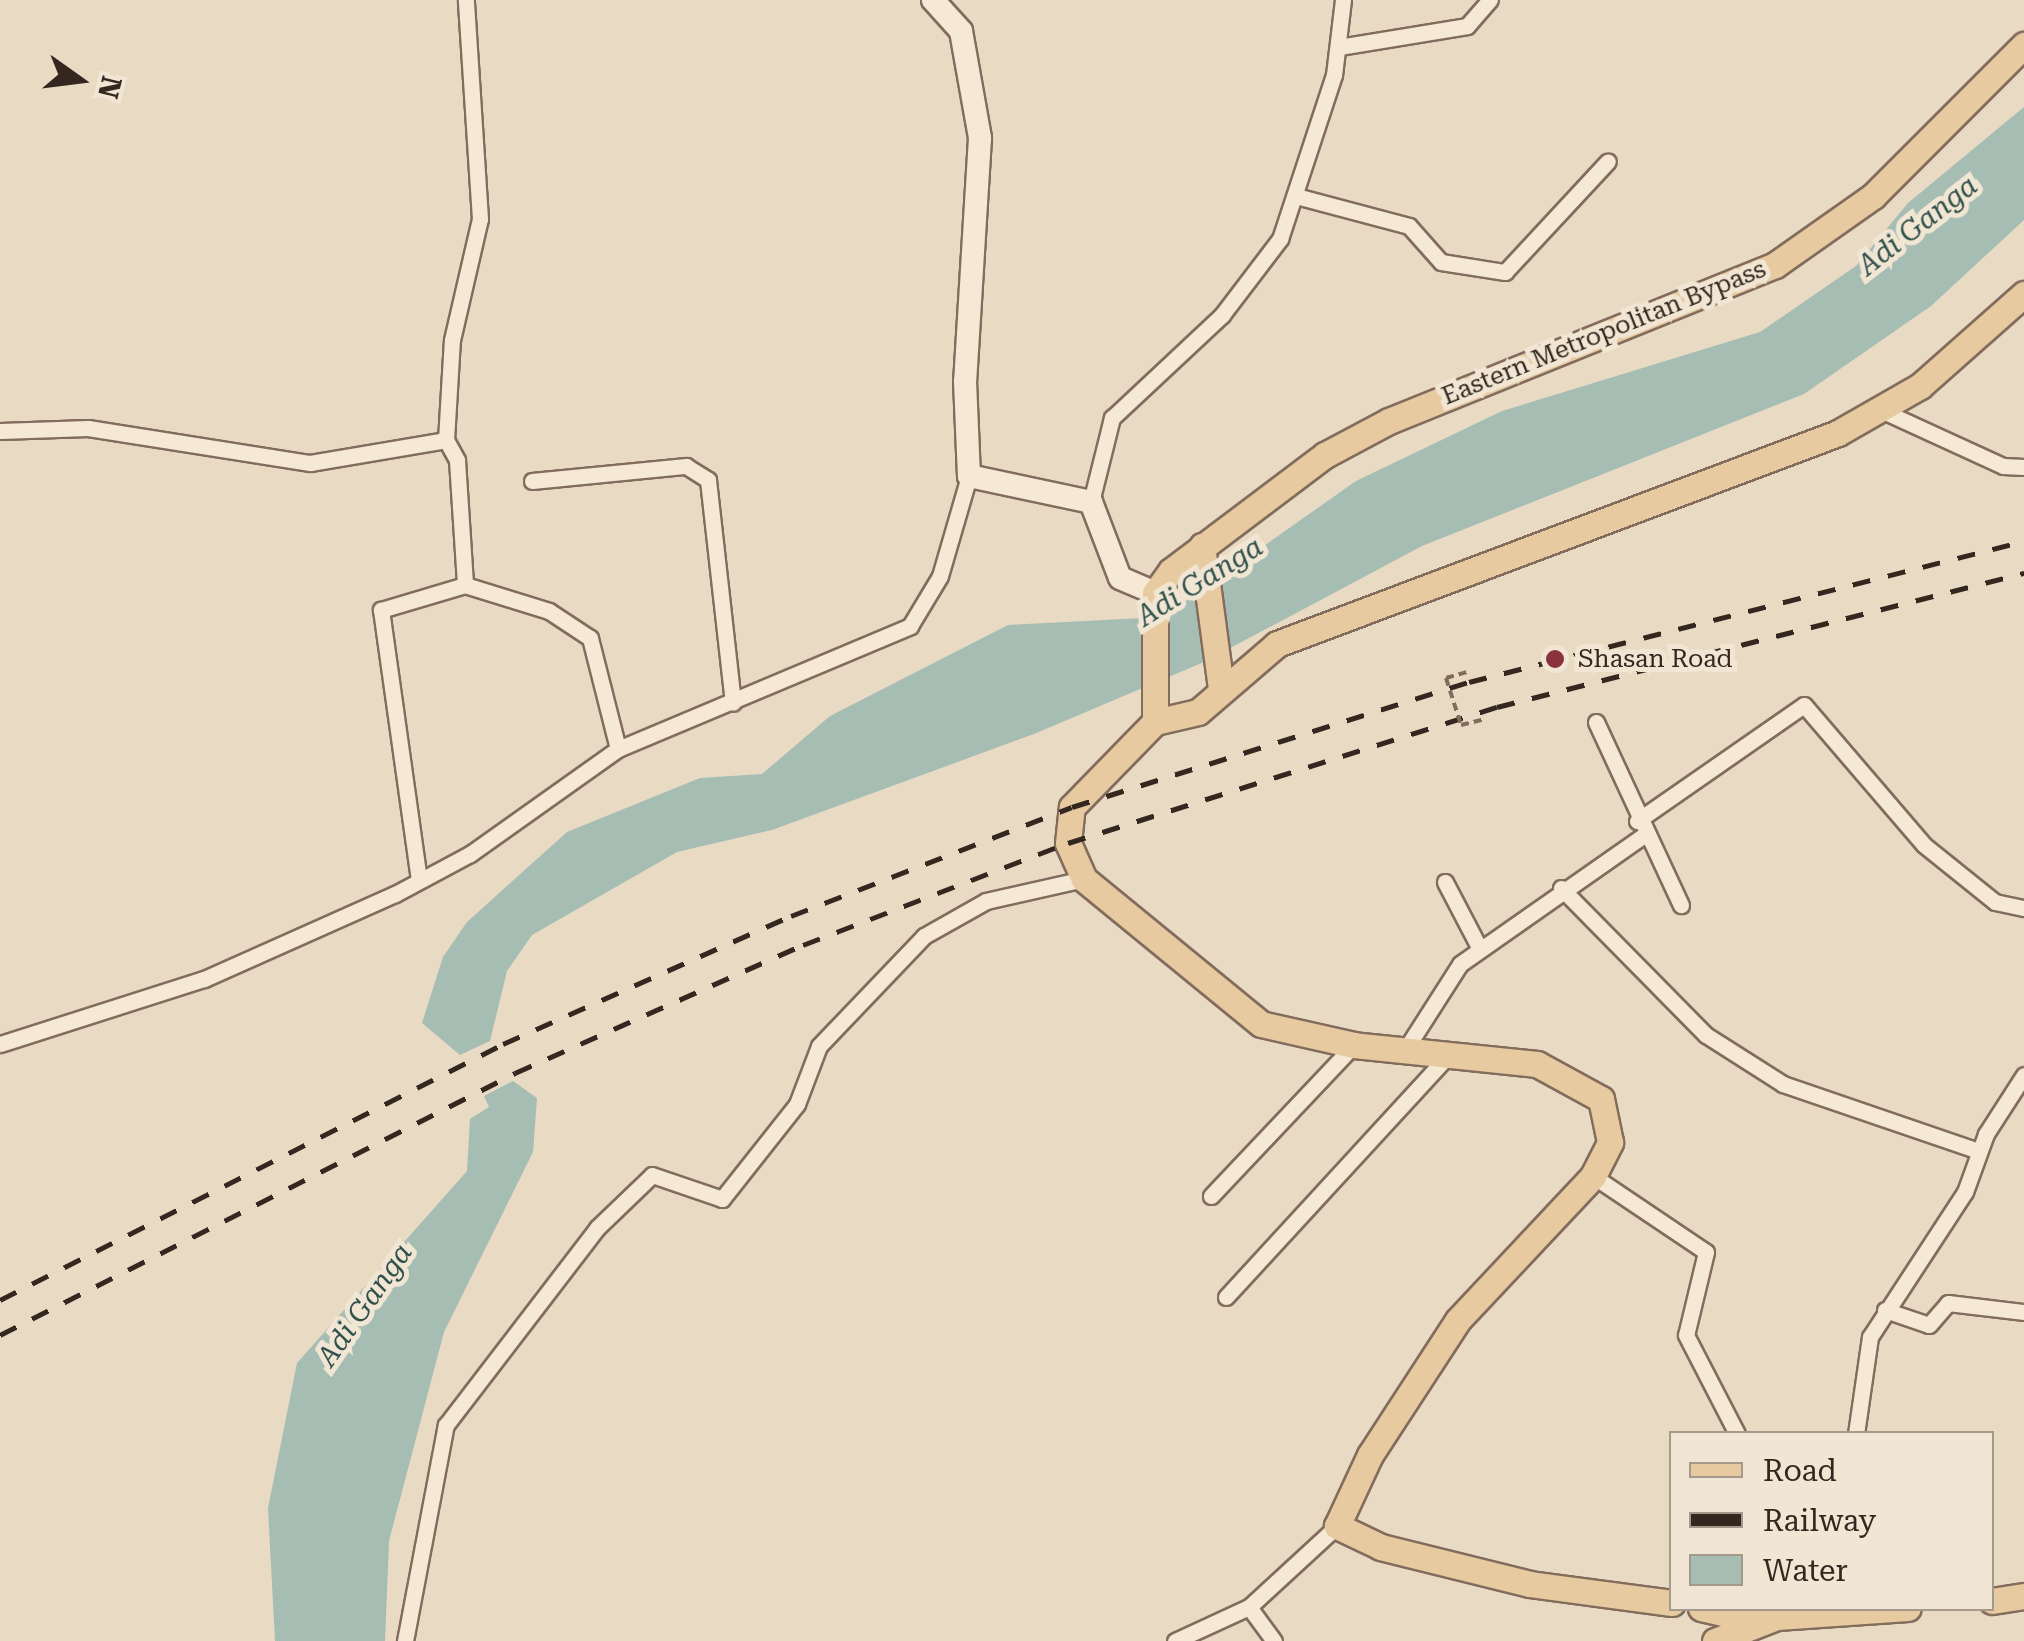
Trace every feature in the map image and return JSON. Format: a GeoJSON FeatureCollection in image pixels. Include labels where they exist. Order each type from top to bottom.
{"type":"FeatureCollection","features":[{"type":"Feature","properties":{"kind":"main road"},"geometry":{"type":"LineString","coordinates":[[946,3],[973,80],[983,189],[966,335],[969,476],[1091,502],[1120,578],[1156,602],[1155,722]]}},
{"type":"Feature","properties":{"kind":"main road","name":"Eastern Metropolitan Bypass"},"geometry":{"type":"LineString","coordinates":[[1156,602],[1202,546],[1388,421],[1775,265],[1873,196],[2024,45]]}},
{"type":"Feature","properties":{"kind":"main road"},"geometry":{"type":"LineString","coordinates":[[1669,1603],[1530,1584],[1398,1552],[1338,1526],[1370,1455],[1466,1309],[1593,1176],[1610,1142],[1600,1099],[1537,1064],[1453,1050],[1354,1044],[1261,1024],[1084,878],[1068,843],[1072,807],[1155,722],[1198,712],[1220,681],[1277,644],[1883,411],[2024,294]]}},
{"type":"Feature","properties":{"kind":"main road"},"geometry":{"type":"LineString","coordinates":[[1202,546],[1220,681]]}},
{"type":"Feature","properties":{"kind":"main road"},"geometry":{"type":"LineString","coordinates":[[1994,1601],[2024,1596]]}},
{"type":"Feature","properties":{"kind":"main road"},"geometry":{"type":"LineString","coordinates":[[1715,1611],[1757,1621],[1881,1611]]}},
{"type":"Feature","properties":{"kind":"main road"},"geometry":{"type":"LineString","coordinates":[[1715,1641],[1757,1621]]}},
{"type":"Feature","properties":{"kind":"street"},"geometry":{"type":"LineString","coordinates":[[465,585],[457,460],[446,440],[452,340],[480,219],[466,0]]}},
{"type":"Feature","properties":{"kind":"street"},"geometry":{"type":"LineString","coordinates":[[1091,502],[1112,418],[1249,285],[1296,196],[1340,48],[1343,0]]}},
{"type":"Feature","properties":{"kind":"street"},"geometry":{"type":"LineString","coordinates":[[1340,48],[1467,26],[1490,0]]}},
{"type":"Feature","properties":{"kind":"street"},"geometry":{"type":"LineString","coordinates":[[1296,196],[1409,226],[1441,262],[1505,272],[1608,161]]}},
{"type":"Feature","properties":{"kind":"street"},"geometry":{"type":"LineString","coordinates":[[1883,411],[2003,466],[2024,467]]}},
{"type":"Feature","properties":{"kind":"street"},"geometry":{"type":"LineString","coordinates":[[0,431],[88,428],[310,464],[446,440]]}},
{"type":"Feature","properties":{"kind":"street"},"geometry":{"type":"LineString","coordinates":[[532,481],[686,466],[708,480],[733,703]]}},
{"type":"Feature","properties":{"kind":"street"},"geometry":{"type":"LineString","coordinates":[[0,1044],[204,979],[419,880],[618,749],[910,626],[940,576],[969,476]]}},
{"type":"Feature","properties":{"kind":"street"},"geometry":{"type":"LineString","coordinates":[[419,880],[381,610],[465,585],[549,611],[590,638],[618,749]]}},
{"type":"Feature","properties":{"kind":"street"},"geometry":{"type":"LineString","coordinates":[[1407,1047],[1479,946],[1804,705],[1924,845],[1995,902],[2024,908]]}},
{"type":"Feature","properties":{"kind":"street"},"geometry":{"type":"LineString","coordinates":[[1596,722],[1641,828],[1681,905]]}},
{"type":"Feature","properties":{"kind":"street"},"geometry":{"type":"LineString","coordinates":[[405,1641],[446,1425],[589,1237],[652,1175],[705,1199],[729,1193],[796,1104],[818,1046],[944,920],[1084,878]]}},
{"type":"Feature","properties":{"kind":"street"},"geometry":{"type":"LineString","coordinates":[[1445,882],[1479,946]]}},
{"type":"Feature","properties":{"kind":"street"},"geometry":{"type":"LineString","coordinates":[[1561,888],[1698,1028],[1768,1074],[1978,1151]]}},
{"type":"Feature","properties":{"kind":"street"},"geometry":{"type":"LineString","coordinates":[[1212,1196],[1354,1044]]}},
{"type":"Feature","properties":{"kind":"street"},"geometry":{"type":"LineString","coordinates":[[1226,1297],[1453,1050]]}},
{"type":"Feature","properties":{"kind":"street"},"geometry":{"type":"LineString","coordinates":[[1856,1431],[1856,1390],[1885,1310],[1965,1192],[1978,1151],[2024,1075]]}},
{"type":"Feature","properties":{"kind":"street"},"geometry":{"type":"LineString","coordinates":[[1593,1176],[1706,1252],[1686,1336],[1736,1431]]}},
{"type":"Feature","properties":{"kind":"street"},"geometry":{"type":"LineString","coordinates":[[1885,1310],[1930,1325],[1948,1303],[2024,1312]]}},
{"type":"Feature","properties":{"kind":"street"},"geometry":{"type":"LineString","coordinates":[[1175,1641],[1249,1608],[1338,1526]]}},
{"type":"Feature","properties":{"kind":"street"},"geometry":{"type":"LineString","coordinates":[[1249,1608],[1274,1641]]}},
{"type":"Feature","properties":{"kind":"path"},"geometry":{"type":"LineString","coordinates":[[1470,671],[1446,678],[1460,725],[1485,718]]}},
{"type":"Feature","properties":{"kind":"water","name":"Adi Ganga"},"geometry":{"type":"Polygon","coordinates":[[[2024,107],[2024,220],[1931,306],[1804,394],[1422,546],[1204,662],[1034,734],[772,830],[677,852],[532,935],[507,971],[490,1041],[460,1055],[422,1023],[443,957],[467,922],[567,832],[700,778],[762,774],[830,716],[1008,625],[1163,617],[1356,481],[1502,411],[1760,332],[1856,266],[1908,203],[2024,107]]]}},
{"type":"Feature","properties":{"kind":"water","name":"Adi Ganga"},"geometry":{"type":"Polygon","coordinates":[[[513,1081],[537,1098],[533,1152],[444,1332],[389,1541],[385,1641],[275,1641],[268,1508],[297,1363],[467,1171],[470,1119],[489,1107],[484,1096],[513,1081]]]}},
{"type":"Feature","properties":{"kind":"railway"},"geometry":{"type":"LineString","coordinates":[[0,1300],[503,1044],[791,916],[1072,807],[1469,682],[2024,541]]}},
{"type":"Feature","properties":{"kind":"railway"},"geometry":{"type":"LineString","coordinates":[[0,1335],[515,1073],[803,945],[1068,843],[1497,707],[2024,573]]}},
{"type":"Feature","properties":{"kind":"place","name":"Shasan Road"},"geometry":{"type":"Point","coordinates":[1555,659]}}]}
